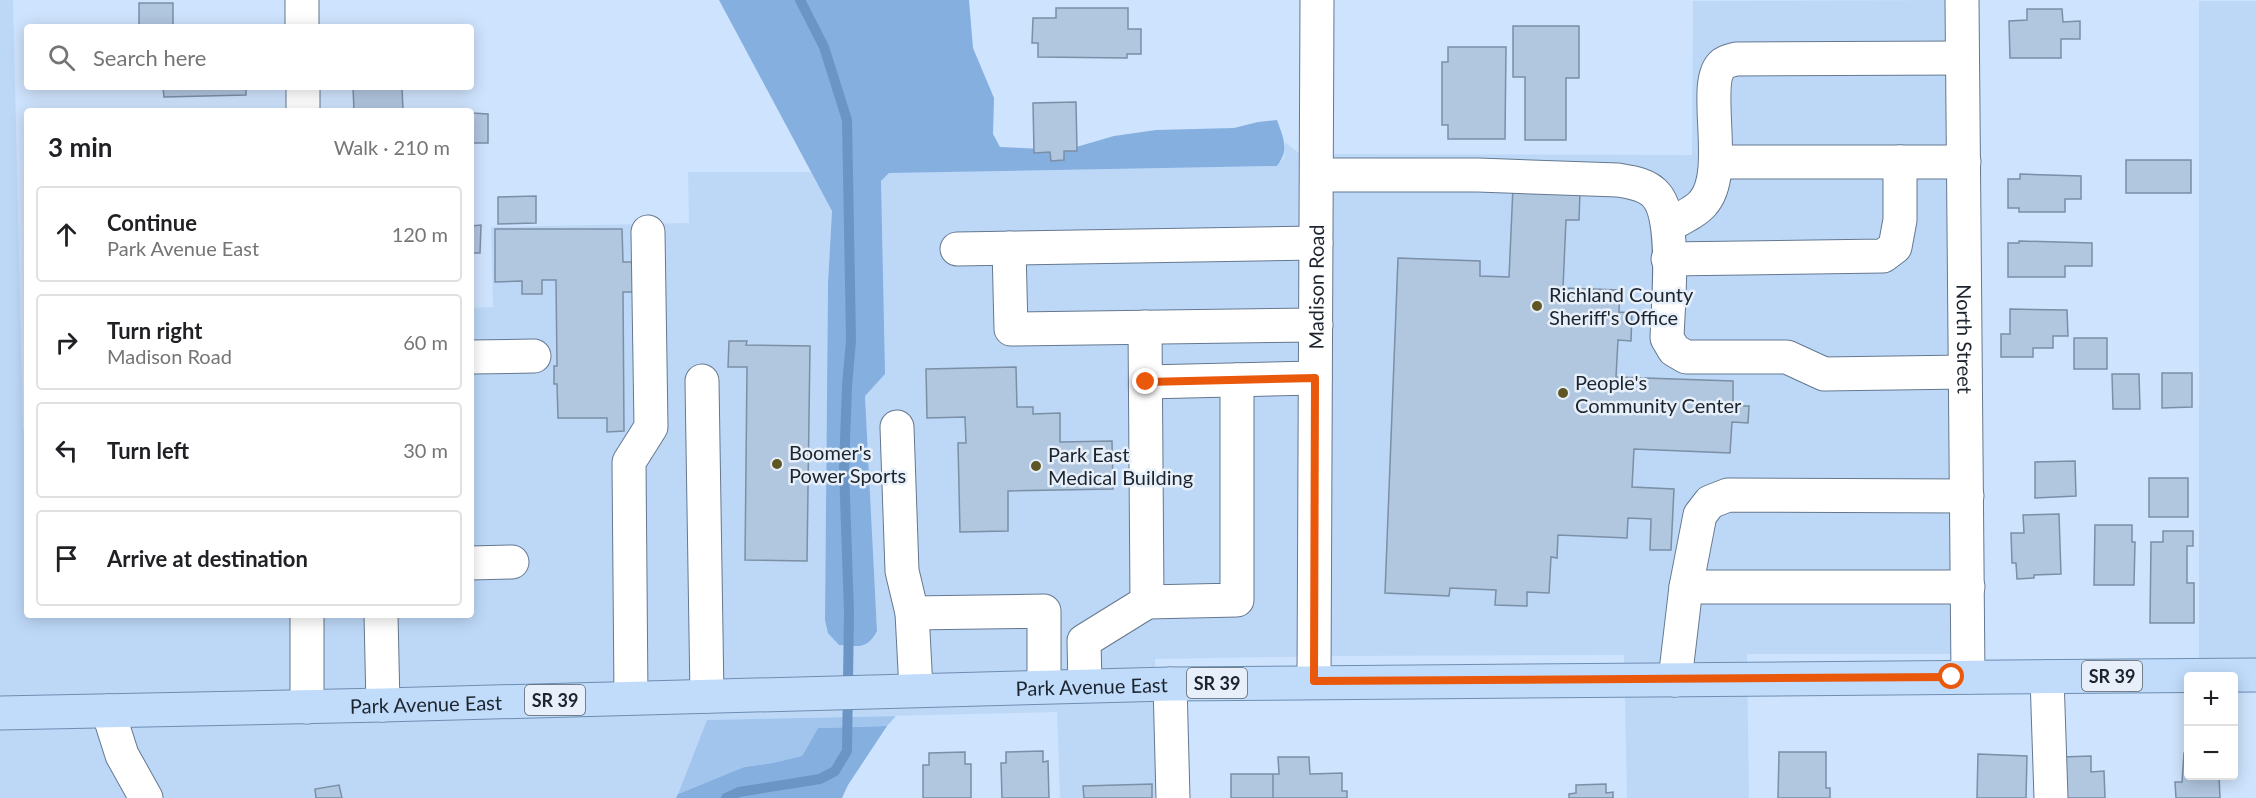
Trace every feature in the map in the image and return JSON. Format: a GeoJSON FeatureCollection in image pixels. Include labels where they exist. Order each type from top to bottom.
{"type":"FeatureCollection","features":[{"type":"Feature","properties":{"kind":"main road","name":"Park Avenue East"},"geometry":{"type":"LineString","coordinates":[[0,714],[1314,681],[2256,675]]}},
{"type":"Feature","properties":{"kind":"street"},"geometry":{"type":"LineString","coordinates":[[302,0],[302,24]]}},
{"type":"Feature","properties":{"kind":"street","name":"Madison Road"},"geometry":{"type":"LineString","coordinates":[[1314,681],[1317,0]]}},
{"type":"Feature","properties":{"kind":"street","name":"North Street"},"geometry":{"type":"LineString","coordinates":[[1962,0],[1968,677]]}},
{"type":"Feature","properties":{"kind":"street"},"geometry":{"type":"LineString","coordinates":[[1668,226],[1703,203],[1713,182],[1716,162],[1715,76],[1723,63],[1736,59],[1962,58]]}},
{"type":"Feature","properties":{"kind":"street"},"geometry":{"type":"LineString","coordinates":[[303,90],[303,108]]}},
{"type":"Feature","properties":{"kind":"street"},"geometry":{"type":"LineString","coordinates":[[1716,162],[1964,162]]}},
{"type":"Feature","properties":{"kind":"street"},"geometry":{"type":"LineString","coordinates":[[1668,259],[1883,256],[1895,247],[1900,220],[1900,162]]}},
{"type":"Feature","properties":{"kind":"street"},"geometry":{"type":"LineString","coordinates":[[1317,175],[1478,175],[1618,180],[1638,184],[1654,192],[1664,204],[1668,226],[1667,338],[1674,350],[1686,357],[1787,357],[1824,374],[1965,372]]}},
{"type":"Feature","properties":{"kind":"street"},"geometry":{"type":"LineString","coordinates":[[630,697],[629,462],[651,428],[648,232]]}},
{"type":"Feature","properties":{"kind":"street"},"geometry":{"type":"LineString","coordinates":[[957,249],[1316,243]]}},
{"type":"Feature","properties":{"kind":"street"},"geometry":{"type":"LineString","coordinates":[[1009,248],[1011,329],[1316,325]]}},
{"type":"Feature","properties":{"kind":"street"},"geometry":{"type":"LineString","coordinates":[[1145,327],[1147,602]]}},
{"type":"Feature","properties":{"kind":"street"},"geometry":{"type":"LineString","coordinates":[[474,357],[534,356]]}},
{"type":"Feature","properties":{"kind":"street"},"geometry":{"type":"LineString","coordinates":[[1146,382],[1315,378]]}},
{"type":"Feature","properties":{"kind":"street"},"geometry":{"type":"LineString","coordinates":[[1085,685],[1084,641],[1147,602],[1238,600],[1237,380]]}},
{"type":"Feature","properties":{"kind":"street"},"geometry":{"type":"LineString","coordinates":[[702,381],[707,696]]}},
{"type":"Feature","properties":{"kind":"street"},"geometry":{"type":"LineString","coordinates":[[897,427],[902,571],[912,614],[906,690]]}},
{"type":"Feature","properties":{"kind":"street"},"geometry":{"type":"LineString","coordinates":[[1675,680],[1686,587],[1700,515],[1710,502],[1728,495],[1967,496]]}},
{"type":"Feature","properties":{"kind":"street"},"geometry":{"type":"LineString","coordinates":[[474,563],[512,562]]}},
{"type":"Feature","properties":{"kind":"street"},"geometry":{"type":"LineString","coordinates":[[1686,587],[1968,587]]}},
{"type":"Feature","properties":{"kind":"street"},"geometry":{"type":"LineString","coordinates":[[912,614],[1044,611],[1044,686]]}},
{"type":"Feature","properties":{"kind":"street"},"geometry":{"type":"LineString","coordinates":[[307,618],[307,707]]}},
{"type":"Feature","properties":{"kind":"street"},"geometry":{"type":"LineString","coordinates":[[381,618],[383,705]]}},
{"type":"Feature","properties":{"kind":"street"},"geometry":{"type":"LineString","coordinates":[[2047,677],[2051,798]]}},
{"type":"Feature","properties":{"kind":"street"},"geometry":{"type":"LineString","coordinates":[[1170,684],[1173,798]]}},
{"type":"Feature","properties":{"kind":"street"},"geometry":{"type":"LineString","coordinates":[[108,711],[122,755],[146,798]]}},
{"type":"Feature","properties":{"kind":"shaded area"},"geometry":{"type":"Polygon","coordinates":[[[0,0],[13,0],[24,430],[24,618],[474,618],[474,308],[493,307],[491,227],[689,223],[688,172],[811,172],[832,211],[828,283],[825,620],[877,631],[865,396],[881,181],[889,173],[1277,166],[1284,158],[1285,142],[1300,154],[1692,155],[1693,1],[1945,0],[1954,654],[1747,654],[1749,798],[1627,798],[1624,655],[1155,659],[1159,798],[1060,798],[1057,712],[708,720],[676,798],[0,798],[0,0]]]}},
{"type":"Feature","properties":{"kind":"shaded area"},"geometry":{"type":"Polygon","coordinates":[[[719,0],[969,0],[973,48],[994,98],[993,134],[1000,147],[1066,150],[1114,136],[1156,130],[1234,128],[1277,120],[1283,138],[1283,154],[1277,166],[889,173],[881,181],[885,374],[865,396],[877,631],[870,641],[861,646],[839,645],[828,633],[825,620],[828,283],[832,211],[719,0]]]}},
{"type":"Feature","properties":{"kind":"shaded area"},"geometry":{"type":"Polygon","coordinates":[[[2199,1],[2256,1],[2256,659],[2199,659],[2199,1]]]}},
{"type":"Feature","properties":{"kind":"shaded area"},"geometry":{"type":"Polygon","coordinates":[[[896,716],[887,726],[818,728],[802,756],[744,767],[678,794],[707,720],[896,716]]]}},
{"type":"Feature","properties":{"kind":"shaded area"},"geometry":{"type":"Polygon","coordinates":[[[887,726],[848,785],[842,798],[676,798],[678,794],[744,767],[802,756],[818,728],[887,726]]]}},
{"type":"Feature","properties":{"kind":"building"},"geometry":{"type":"Polygon","coordinates":[[[139,3],[173,3],[173,24],[139,24],[139,3]]]}},
{"type":"Feature","properties":{"kind":"building"},"geometry":{"type":"Polygon","coordinates":[[[1056,8],[1128,8],[1128,29],[1141,29],[1141,54],[1127,54],[1127,58],[1038,57],[1038,43],[1032,43],[1033,18],[1056,18],[1056,8]]]}},
{"type":"Feature","properties":{"kind":"building"},"geometry":{"type":"Polygon","coordinates":[[[2027,9],[2062,9],[2063,22],[2080,21],[2080,39],[2061,39],[2061,58],[2010,58],[2009,21],[2027,20],[2027,9]]]}},
{"type":"Feature","properties":{"kind":"building"},"geometry":{"type":"Polygon","coordinates":[[[1513,26],[1579,26],[1579,78],[1566,78],[1566,140],[1525,140],[1525,77],[1513,77],[1513,26]]]}},
{"type":"Feature","properties":{"kind":"building"},"geometry":{"type":"Polygon","coordinates":[[[1448,47],[1506,47],[1505,139],[1448,139],[1448,125],[1442,125],[1442,62],[1448,62],[1448,47]]]}},
{"type":"Feature","properties":{"kind":"building"},"geometry":{"type":"Polygon","coordinates":[[[163,90],[246,90],[246,95],[164,97],[163,90]]]}},
{"type":"Feature","properties":{"kind":"building"},"geometry":{"type":"Polygon","coordinates":[[[353,90],[402,90],[403,108],[354,108],[353,90]]]}},
{"type":"Feature","properties":{"kind":"building"},"geometry":{"type":"Polygon","coordinates":[[[1076,102],[1077,151],[1064,151],[1064,160],[1051,161],[1050,152],[1034,153],[1033,103],[1076,102]]]}},
{"type":"Feature","properties":{"kind":"building"},"geometry":{"type":"Polygon","coordinates":[[[474,113],[488,114],[488,143],[474,143],[474,113]]]}},
{"type":"Feature","properties":{"kind":"building"},"geometry":{"type":"Polygon","coordinates":[[[2126,160],[2191,160],[2191,193],[2126,193],[2126,160]]]}},
{"type":"Feature","properties":{"kind":"building"},"geometry":{"type":"Polygon","coordinates":[[[2020,174],[2081,176],[2081,199],[2065,199],[2065,212],[2019,212],[2019,208],[2008,208],[2008,179],[2020,179],[2020,174]]]}},
{"type":"Feature","properties":{"kind":"building","name":"People's Community Center"},"geometry":{"type":"Polygon","coordinates":[[[1513,187],[1580,192],[1579,220],[1566,220],[1563,288],[1620,290],[1619,312],[1632,313],[1631,341],[1618,340],[1616,377],[1733,381],[1733,406],[1749,406],[1748,423],[1732,422],[1730,453],[1634,449],[1632,487],[1674,489],[1671,550],[1650,550],[1651,519],[1628,518],[1627,538],[1558,535],[1557,558],[1551,557],[1549,593],[1527,592],[1527,606],[1495,605],[1496,590],[1450,588],[1449,596],[1385,593],[1398,258],[1480,261],[1480,276],[1509,277],[1513,187]]]}},
{"type":"Feature","properties":{"kind":"building"},"geometry":{"type":"Polygon","coordinates":[[[536,196],[536,223],[498,224],[498,197],[536,196]]]}},
{"type":"Feature","properties":{"kind":"building"},"geometry":{"type":"Polygon","coordinates":[[[481,225],[480,253],[474,253],[474,226],[481,225]]]}},
{"type":"Feature","properties":{"kind":"building"},"geometry":{"type":"Polygon","coordinates":[[[495,229],[622,229],[623,262],[633,262],[633,292],[623,292],[624,431],[607,432],[607,418],[558,418],[557,384],[554,384],[554,366],[557,366],[556,280],[542,280],[542,294],[522,294],[522,281],[495,282],[495,229]]]}},
{"type":"Feature","properties":{"kind":"building"},"geometry":{"type":"Polygon","coordinates":[[[2019,241],[2092,243],[2092,266],[2065,266],[2065,277],[2008,277],[2008,243],[2019,243],[2019,241]]]}},
{"type":"Feature","properties":{"kind":"building"},"geometry":{"type":"Polygon","coordinates":[[[2010,309],[2067,310],[2068,336],[2053,336],[2053,348],[2033,348],[2033,357],[2001,357],[2001,334],[2010,334],[2010,309]]]}},
{"type":"Feature","properties":{"kind":"building"},"geometry":{"type":"Polygon","coordinates":[[[2074,338],[2107,338],[2107,369],[2074,369],[2074,338]]]}},
{"type":"Feature","properties":{"kind":"building","name":"Boomer's Power Sports"},"geometry":{"type":"Polygon","coordinates":[[[729,341],[747,341],[746,345],[810,346],[807,561],[745,560],[747,367],[728,367],[729,341]]]}},
{"type":"Feature","properties":{"kind":"building","name":"Park East Medical Building"},"geometry":{"type":"Polygon","coordinates":[[[1016,367],[1017,407],[1033,407],[1033,414],[1060,413],[1060,442],[1112,441],[1113,489],[1008,491],[1008,531],[960,532],[958,443],[966,443],[965,417],[927,418],[926,369],[1016,367]]]}},
{"type":"Feature","properties":{"kind":"building"},"geometry":{"type":"Polygon","coordinates":[[[2162,373],[2192,373],[2192,407],[2162,408],[2162,373]]]}},
{"type":"Feature","properties":{"kind":"building"},"geometry":{"type":"Polygon","coordinates":[[[2112,374],[2139,374],[2140,409],[2113,409],[2112,374]]]}},
{"type":"Feature","properties":{"kind":"building"},"geometry":{"type":"Polygon","coordinates":[[[2075,461],[2076,496],[2035,498],[2035,462],[2075,461]]]}},
{"type":"Feature","properties":{"kind":"building"},"geometry":{"type":"Polygon","coordinates":[[[2149,478],[2188,478],[2188,517],[2149,517],[2149,478]]]}},
{"type":"Feature","properties":{"kind":"building"},"geometry":{"type":"Polygon","coordinates":[[[2059,514],[2061,574],[2034,575],[2034,578],[2017,579],[2016,563],[2012,563],[2011,533],[2024,533],[2023,515],[2059,514]]]}},
{"type":"Feature","properties":{"kind":"building"},"geometry":{"type":"Polygon","coordinates":[[[2095,525],[2132,525],[2132,542],[2135,542],[2134,585],[2094,585],[2095,525]]]}},
{"type":"Feature","properties":{"kind":"building"},"geometry":{"type":"Polygon","coordinates":[[[2163,531],[2193,531],[2193,546],[2187,546],[2187,583],[2194,583],[2194,623],[2150,623],[2151,542],[2163,542],[2163,531]]]}},
{"type":"Feature","properties":{"kind":"building"},"geometry":{"type":"Polygon","coordinates":[[[1043,751],[1043,762],[1048,761],[1049,798],[1002,798],[1001,763],[1006,763],[1006,752],[1043,751]]]}},
{"type":"Feature","properties":{"kind":"building"},"geometry":{"type":"Polygon","coordinates":[[[965,752],[965,764],[971,764],[971,798],[923,798],[923,765],[929,765],[929,753],[965,752]]]}},
{"type":"Feature","properties":{"kind":"building"},"geometry":{"type":"Polygon","coordinates":[[[1779,752],[1826,752],[1826,788],[1830,788],[1830,798],[1778,798],[1779,752]]]}},
{"type":"Feature","properties":{"kind":"building"},"geometry":{"type":"Polygon","coordinates":[[[2184,753],[2184,780],[2219,780],[2220,798],[2176,798],[2175,782],[2182,782],[2184,753]]]}},
{"type":"Feature","properties":{"kind":"building"},"geometry":{"type":"Polygon","coordinates":[[[1978,754],[2027,756],[2026,798],[1977,798],[1978,754]]]}},
{"type":"Feature","properties":{"kind":"building"},"geometry":{"type":"Polygon","coordinates":[[[2091,756],[2091,772],[2104,771],[2105,798],[2062,798],[2061,757],[2091,756]]]}},
{"type":"Feature","properties":{"kind":"building"},"geometry":{"type":"Polygon","coordinates":[[[1278,757],[1309,757],[1310,774],[1342,773],[1342,791],[1347,791],[1347,798],[1273,798],[1273,774],[1279,774],[1278,757]]]}},
{"type":"Feature","properties":{"kind":"building"},"geometry":{"type":"Polygon","coordinates":[[[1231,774],[1273,774],[1273,798],[1231,798],[1231,774]]]}},
{"type":"Feature","properties":{"kind":"building"},"geometry":{"type":"Polygon","coordinates":[[[1152,784],[1152,798],[1084,798],[1083,786],[1152,784]]]}},
{"type":"Feature","properties":{"kind":"building"},"geometry":{"type":"Polygon","coordinates":[[[1606,784],[1606,793],[1613,792],[1613,798],[1569,798],[1569,794],[1576,793],[1576,785],[1606,784]]]}},
{"type":"Feature","properties":{"kind":"building"},"geometry":{"type":"Polygon","coordinates":[[[339,785],[342,798],[316,798],[315,789],[339,785]]]}},
{"type":"Feature","properties":{"kind":"waterway"},"geometry":{"type":"LineString","coordinates":[[726,798],[739,792],[820,779],[835,771],[847,751],[849,612],[844,468],[851,340],[847,120],[824,47],[800,0]]}},
{"type":"Feature","properties":{"kind":"place","name":"Richland County Sheriff's Office"},"geometry":{"type":"Point","coordinates":[1537,306]}},
{"type":"Feature","properties":{"kind":"place","name":"People's Community Center"},"geometry":{"type":"Point","coordinates":[1563,393]}},
{"type":"Feature","properties":{"kind":"place","name":"Boomer's Power Sports"},"geometry":{"type":"Point","coordinates":[777,464]}},
{"type":"Feature","properties":{"kind":"place","name":"Park East Medical Building"},"geometry":{"type":"Point","coordinates":[1036,466]}},
{"type":"Feature","properties":{"kind":"route"},"geometry":{"type":"LineString","coordinates":[[1146,382],[1315,378],[1314,681],[1952,677]]}}]}
